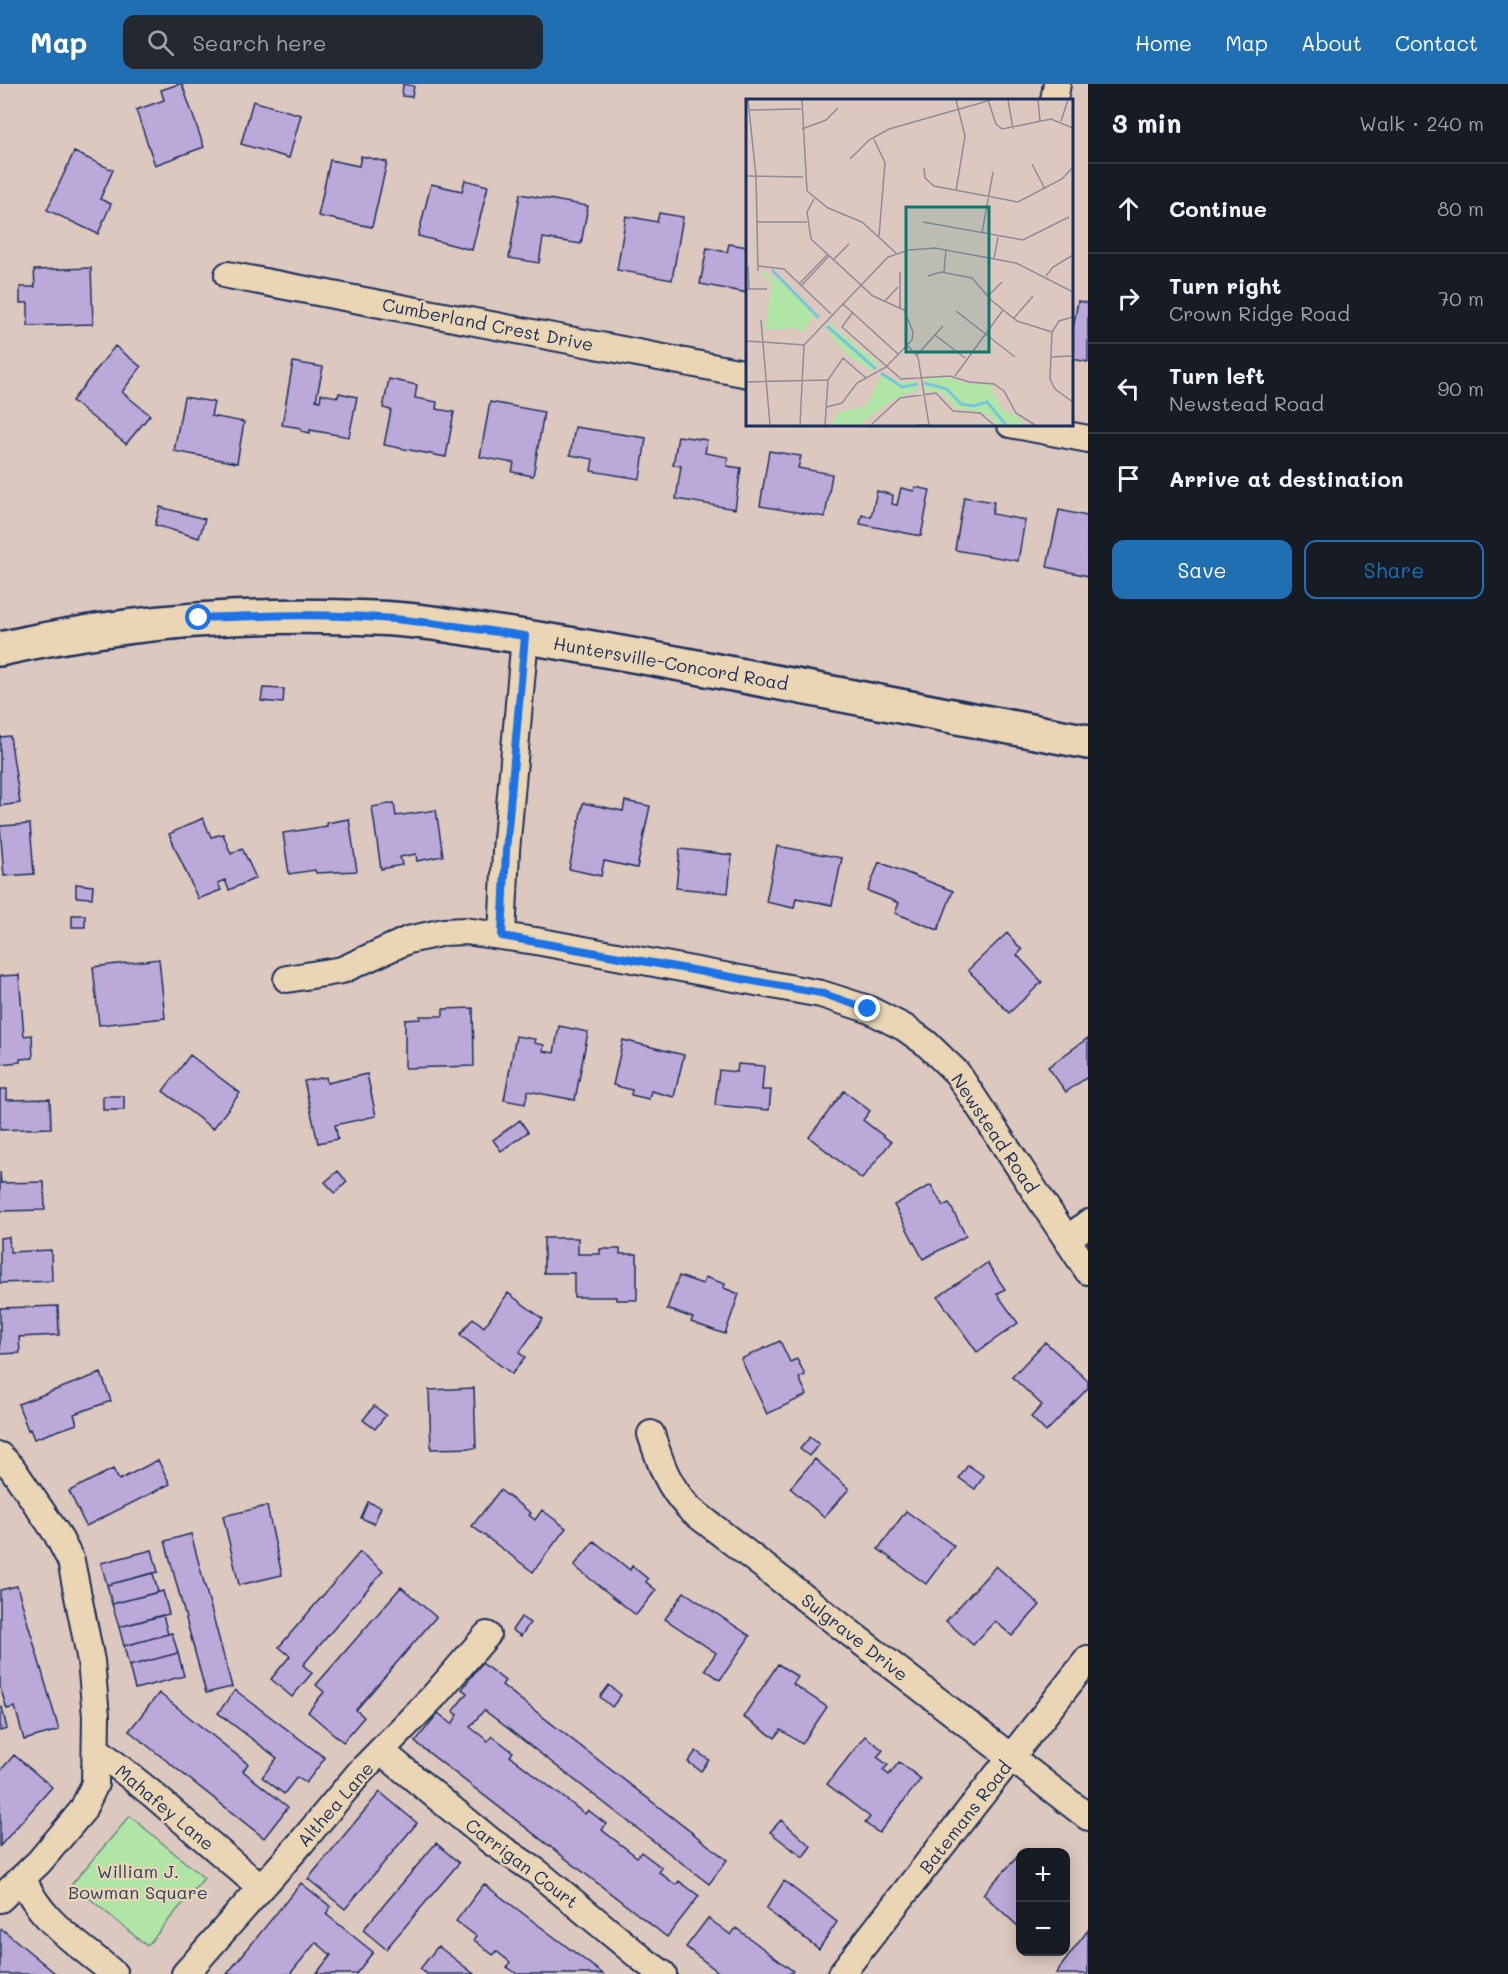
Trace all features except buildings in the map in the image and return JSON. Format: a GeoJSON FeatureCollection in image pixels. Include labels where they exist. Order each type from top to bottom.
{"type":"FeatureCollection","features":[{"type":"Feature","properties":{"kind":"main road","name":"Huntersville-Concord Road"},"geometry":{"type":"LineString","coordinates":[[0,649],[48,638],[150,623],[269,615],[387,618],[605,649],[1088,742]]}},
{"type":"Feature","properties":{"kind":"street"},"geometry":{"type":"LineString","coordinates":[[1054,99],[1057,84]]}},
{"type":"Feature","properties":{"kind":"street","name":"Cumberland Crest Drive"},"geometry":{"type":"LineString","coordinates":[[228,275],[746,374]]}},
{"type":"Feature","properties":{"kind":"street"},"geometry":{"type":"LineString","coordinates":[[1020,426],[1088,439]]}},
{"type":"Feature","properties":{"kind":"street"},"geometry":{"type":"LineString","coordinates":[[502,936],[506,851],[525,636]]}},
{"type":"Feature","properties":{"kind":"street","name":"Newstead Road"},"geometry":{"type":"LineString","coordinates":[[287,979],[342,970],[408,940],[444,932],[465,931],[821,993],[868,1009],[905,1028],[926,1043],[957,1073],[1088,1271]]}},
{"type":"Feature","properties":{"kind":"street"},"geometry":{"type":"LineString","coordinates":[[1067,1240],[1088,1224]]}},
{"type":"Feature","properties":{"kind":"street","name":"Sulgrave Drive"},"geometry":{"type":"LineString","coordinates":[[651,1434],[666,1477],[676,1496],[691,1510],[1088,1817]]}},
{"type":"Feature","properties":{"kind":"street"},"geometry":{"type":"LineString","coordinates":[[0,1456],[12,1468],[57,1534],[71,1562],[92,1661],[96,1716],[94,1784],[82,1811],[39,1862],[0,1899]]}},
{"type":"Feature","properties":{"kind":"street","name":"Althea Lane"},"geometry":{"type":"LineString","coordinates":[[185,1974],[360,1772],[434,1696],[487,1635]]}},
{"type":"Feature","properties":{"kind":"street","name":"Batemans Road"},"geometry":{"type":"LineString","coordinates":[[841,1974],[1088,1659]]}},
{"type":"Feature","properties":{"kind":"street","name":"Mahafey Lane"},"geometry":{"type":"LineString","coordinates":[[96,1749],[261,1888]]}},
{"type":"Feature","properties":{"kind":"street","name":"Carrigan Court"},"geometry":{"type":"LineString","coordinates":[[381,1751],[492,1842],[537,1872],[663,1974]]}},
{"type":"Feature","properties":{"kind":"street"},"geometry":{"type":"LineString","coordinates":[[22,1877],[47,1915],[67,1936],[114,1974]]}},
{"type":"Feature","properties":{"kind":"green space","name":"William J. Bowman Square"},"geometry":{"type":"Polygon","coordinates":[[[130,1816],[204,1878],[147,1946],[72,1884],[130,1816]]]}},
{"type":"Feature","properties":{"kind":"route"},"geometry":{"type":"LineString","coordinates":[[199,618],[269,615],[376,618],[420,621],[525,636],[506,851],[502,936],[536,940],[821,993],[868,1009]]}}]}
